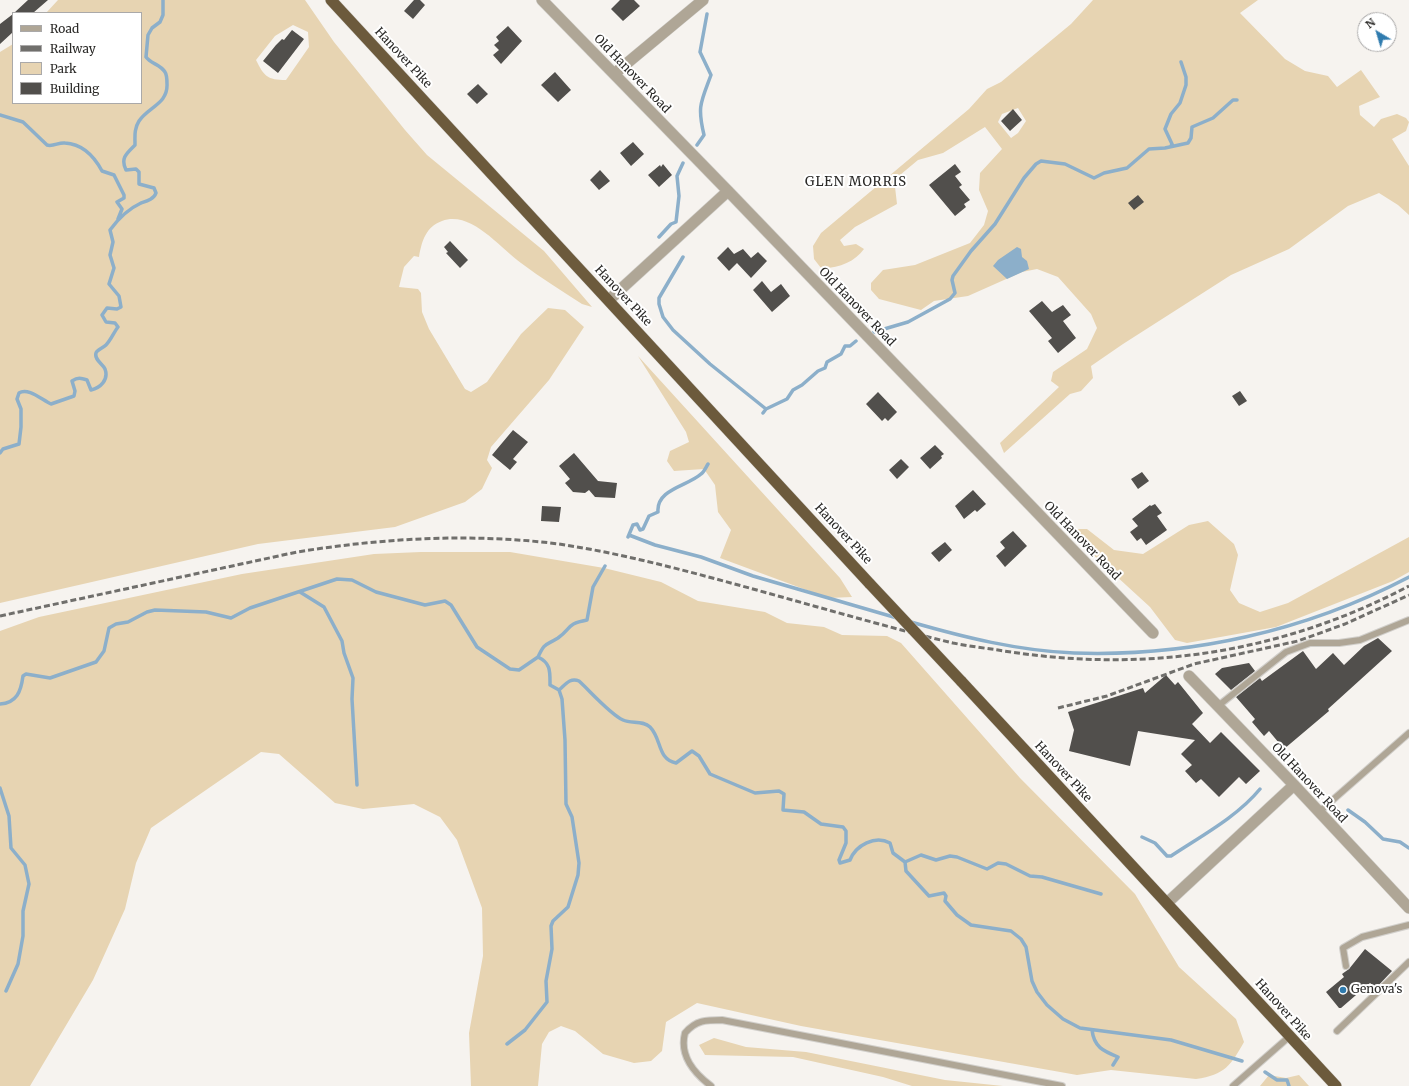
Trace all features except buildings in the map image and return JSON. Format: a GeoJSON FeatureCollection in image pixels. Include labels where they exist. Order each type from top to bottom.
{"type":"FeatureCollection","features":[{"type":"Feature","properties":{"kind":"highway","name":"Hanover Pike"},"geometry":{"type":"LineString","coordinates":[[331,0],[1336,1086]]}},
{"type":"Feature","properties":{"kind":"street","name":"Old Hanover Road"},"geometry":{"type":"LineString","coordinates":[[542,0],[1153,633]]}},
{"type":"Feature","properties":{"kind":"street"},"geometry":{"type":"LineString","coordinates":[[614,74],[703,0]]}},
{"type":"Feature","properties":{"kind":"street"},"geometry":{"type":"LineString","coordinates":[[609,300],[728,191]]}},
{"type":"Feature","properties":{"kind":"street","name":"Old Hanover Road"},"geometry":{"type":"LineString","coordinates":[[1189,676],[1409,908]]}},
{"type":"Feature","properties":{"kind":"street"},"geometry":{"type":"LineString","coordinates":[[1167,903],[1294,785]]}},
{"type":"Feature","properties":{"kind":"lane"},"geometry":{"type":"LineString","coordinates":[[1218,706],[1286,652],[1310,643],[1339,643],[1360,640],[1409,620]]}},
{"type":"Feature","properties":{"kind":"lane"},"geometry":{"type":"LineString","coordinates":[[1319,812],[1409,733]]}},
{"type":"Feature","properties":{"kind":"lane"},"geometry":{"type":"LineString","coordinates":[[1346,966],[1343,948],[1362,937],[1409,925]]}},
{"type":"Feature","properties":{"kind":"lane"},"geometry":{"type":"LineString","coordinates":[[1337,1031],[1409,962]]}},
{"type":"Feature","properties":{"kind":"lane"},"geometry":{"type":"LineString","coordinates":[[711,1086],[700,1078],[692,1068],[684,1050],[685,1033],[699,1021],[707,1020],[730,1022],[1062,1086]]}},
{"type":"Feature","properties":{"kind":"lane"},"geometry":{"type":"LineString","coordinates":[[1233,1086],[1290,1036]]}},
{"type":"Feature","properties":{"kind":"green space"},"geometry":{"type":"Polygon","coordinates":[[[58,0],[305,0],[334,42],[427,155],[544,251],[592,307],[582,304],[544,279],[521,263],[484,232],[464,221],[453,219],[442,221],[432,227],[423,240],[419,257],[414,256],[404,267],[399,287],[418,289],[421,293],[422,312],[429,329],[465,389],[471,392],[487,382],[521,334],[548,308],[565,310],[584,327],[549,380],[491,447],[487,460],[492,468],[482,489],[465,502],[395,527],[258,544],[0,603],[0,52],[12,45],[12,104],[142,104],[142,12],[47,12],[58,0]],[[293,25],[275,36],[256,60],[261,70],[270,78],[286,80],[309,47],[308,32],[293,25]]]}},
{"type":"Feature","properties":{"kind":"green space"},"geometry":{"type":"Polygon","coordinates":[[[1093,0],[1258,0],[1240,13],[1285,59],[1305,71],[1328,76],[1337,87],[1361,70],[1380,97],[1359,106],[1360,115],[1374,127],[1381,119],[1397,114],[1406,118],[1409,122],[1406,131],[1392,139],[1409,166],[1409,215],[1398,205],[1379,193],[1348,206],[1289,249],[1231,275],[1091,366],[1093,378],[1081,391],[1070,394],[1004,453],[1000,443],[1059,387],[1051,381],[1053,372],[1087,349],[1097,328],[1091,314],[1058,277],[1037,269],[1022,272],[968,296],[934,301],[921,310],[879,299],[871,290],[871,283],[883,270],[915,265],[970,243],[984,225],[988,211],[979,190],[980,173],[1002,149],[985,127],[943,153],[918,160],[900,175],[895,187],[897,204],[855,227],[840,240],[844,246],[856,244],[864,249],[856,258],[839,266],[821,268],[814,259],[813,246],[821,233],[969,109],[987,89],[1001,82],[1071,24],[1093,0]],[[1018,108],[1002,114],[998,122],[1011,138],[1018,133],[1026,121],[1018,108]]]}},
{"type":"Feature","properties":{"kind":"green space"},"geometry":{"type":"Polygon","coordinates":[[[638,356],[840,578],[852,597],[828,598],[720,558],[731,530],[718,512],[715,485],[704,469],[674,471],[667,461],[670,451],[689,442],[686,432],[638,356]]]}},
{"type":"Feature","properties":{"kind":"green space"},"geometry":{"type":"Polygon","coordinates":[[[1208,521],[1234,544],[1238,555],[1230,590],[1239,603],[1260,612],[1288,603],[1409,537],[1409,572],[1393,581],[1276,627],[1187,643],[1175,640],[1150,607],[1079,542],[1070,529],[1087,529],[1114,550],[1143,554],[1189,525],[1208,521]]]}},
{"type":"Feature","properties":{"kind":"green space"},"geometry":{"type":"Polygon","coordinates":[[[421,552],[510,552],[604,568],[661,582],[698,601],[765,612],[787,623],[824,627],[842,635],[887,636],[901,643],[1020,778],[1135,894],[1179,967],[1236,1019],[1244,1042],[1235,1057],[1221,1072],[1196,1079],[1111,1070],[1077,1075],[801,1026],[697,1003],[666,1022],[662,1051],[651,1061],[634,1063],[603,1054],[575,1031],[561,1026],[549,1032],[542,1044],[538,1086],[471,1086],[469,1033],[483,956],[482,908],[457,840],[440,817],[414,804],[363,809],[335,803],[279,754],[261,752],[151,828],[136,863],[125,909],[93,980],[30,1086],[0,1086],[0,631],[39,617],[242,574],[374,554],[421,552]]]}},
{"type":"Feature","properties":{"kind":"green space"},"geometry":{"type":"Polygon","coordinates":[[[714,1038],[746,1047],[806,1052],[945,1080],[1003,1086],[912,1086],[883,1077],[793,1057],[705,1055],[699,1045],[714,1038]]]}},
{"type":"Feature","properties":{"kind":"green space"},"geometry":{"type":"Polygon","coordinates":[[[1269,1075],[1286,1078],[1299,1075],[1309,1086],[1260,1086],[1269,1075]]]}},
{"type":"Feature","properties":{"kind":"water"},"geometry":{"type":"Polygon","coordinates":[[[1017,247],[1021,249],[1022,257],[1027,261],[1029,269],[1007,279],[993,266],[998,260],[1017,247]]]}},
{"type":"Feature","properties":{"kind":"waterway"},"geometry":{"type":"LineString","coordinates":[[0,453],[3,449],[19,444],[21,427],[21,409],[17,399],[19,393],[31,393],[51,404],[74,396],[75,391],[72,381],[76,379],[80,378],[87,380],[91,390],[98,387],[105,380],[105,369],[97,360],[96,353],[108,343],[118,327],[115,323],[106,322],[102,315],[107,308],[117,309],[121,307],[119,296],[109,284],[114,268],[110,255],[113,242],[110,230],[128,211],[136,205],[148,201],[156,193],[154,188],[139,184],[139,172],[136,169],[126,170],[124,166],[124,159],[135,145],[137,124],[143,116],[161,101],[166,91],[167,79],[165,72],[161,67],[146,57],[148,35],[152,28],[160,22],[163,15],[163,0]]}},
{"type":"Feature","properties":{"kind":"waterway"},"geometry":{"type":"LineString","coordinates":[[697,145],[704,135],[701,117],[701,104],[711,75],[700,52],[707,14]]}},
{"type":"Feature","properties":{"kind":"waterway"},"geometry":{"type":"LineString","coordinates":[[1171,146],[1172,144],[1165,129],[1171,114],[1180,103],[1186,85],[1186,77],[1181,62]]}},
{"type":"Feature","properties":{"kind":"waterway"},"geometry":{"type":"LineString","coordinates":[[874,332],[908,322],[950,299],[955,293],[952,280],[953,276],[971,251],[995,224],[1024,178],[1036,164],[1041,161],[1065,164],[1094,178],[1104,173],[1127,168],[1149,149],[1165,148],[1188,143],[1191,138],[1192,127],[1213,118],[1233,100],[1237,100]]}},
{"type":"Feature","properties":{"kind":"waterway"},"geometry":{"type":"LineString","coordinates":[[0,115],[23,122],[47,145],[65,143],[83,148],[92,156],[102,171],[114,175],[124,195],[124,198],[117,202],[122,209],[118,219]]}},
{"type":"Feature","properties":{"kind":"waterway"},"geometry":{"type":"LineString","coordinates":[[659,237],[671,224],[676,222],[679,196],[677,176],[683,163]]}},
{"type":"Feature","properties":{"kind":"waterway"},"geometry":{"type":"LineString","coordinates":[[683,257],[659,298],[659,304],[663,317],[673,330],[710,364],[766,409]]}},
{"type":"Feature","properties":{"kind":"waterway"},"geometry":{"type":"LineString","coordinates":[[763,413],[766,409],[787,399],[793,390],[802,385],[818,371],[825,368],[827,362],[841,354],[845,346],[850,346],[856,341]]}},
{"type":"Feature","properties":{"kind":"waterway"},"geometry":{"type":"LineString","coordinates":[[628,537],[633,525],[637,524],[640,530],[643,529],[649,516],[658,512],[659,504],[667,493],[695,478],[703,472],[708,464]]}},
{"type":"Feature","properties":{"kind":"waterway"},"geometry":{"type":"LineString","coordinates":[[629,535],[655,545],[701,557],[753,576],[897,618]]}},
{"type":"Feature","properties":{"kind":"waterway"},"geometry":{"type":"LineString","coordinates":[[538,657],[544,647],[562,635],[572,625],[587,620],[593,587],[605,566]]}},
{"type":"Feature","properties":{"kind":"waterway"},"geometry":{"type":"LineString","coordinates":[[911,622],[971,638],[1053,652],[1117,653],[1161,650],[1204,645],[1246,637],[1288,626],[1330,612],[1370,596],[1409,577]]}},
{"type":"Feature","properties":{"kind":"waterway"},"geometry":{"type":"LineString","coordinates":[[0,704],[14,699],[21,687],[23,676],[26,674],[50,678],[96,662],[104,651],[109,628],[116,624],[128,622],[147,612],[155,610],[206,612],[231,618],[250,608],[337,579],[352,580],[376,592],[425,605],[445,601],[451,605],[477,647],[510,669],[519,670],[538,657]]}},
{"type":"Feature","properties":{"kind":"waterway"},"geometry":{"type":"LineString","coordinates":[[300,592],[324,607],[342,641],[344,653],[353,678],[352,699],[357,785]]}},
{"type":"Feature","properties":{"kind":"waterway"},"geometry":{"type":"LineString","coordinates":[[538,657],[548,665],[550,672],[550,685],[559,690]]}},
{"type":"Feature","properties":{"kind":"waterway"},"geometry":{"type":"LineString","coordinates":[[559,690],[570,681],[579,681],[606,708],[618,717],[626,721],[644,724],[650,727],[654,732],[663,753],[670,761],[676,763],[692,751],[699,756],[710,774],[755,793],[779,791],[784,794],[783,810],[804,812],[821,824],[843,827],[846,831],[846,843],[839,860],[840,863],[850,860],[857,850],[867,843],[878,840],[890,843],[893,853],[905,862],[906,871],[929,896],[944,893],[946,896],[945,901],[957,915],[971,925],[1011,931],[1021,939],[1026,947],[1032,981],[1037,992],[1047,1005],[1063,1019],[1080,1028],[1171,1040],[1242,1061]]}},
{"type":"Feature","properties":{"kind":"waterway"},"geometry":{"type":"LineString","coordinates":[[507,1044],[525,1030],[547,1002],[546,981],[552,949],[551,926],[553,921],[568,907],[578,875],[579,863],[572,817],[566,804],[565,740],[562,699],[559,690]]}},
{"type":"Feature","properties":{"kind":"waterway"},"geometry":{"type":"LineString","coordinates":[[0,788],[9,816],[11,848],[25,865],[29,884],[23,911],[23,936],[18,964],[6,991]]}},
{"type":"Feature","properties":{"kind":"waterway"},"geometry":{"type":"LineString","coordinates":[[1142,837],[1155,843],[1167,856],[1171,856],[1230,817],[1260,789]]}},
{"type":"Feature","properties":{"kind":"waterway"},"geometry":{"type":"LineString","coordinates":[[1348,810],[1365,822],[1383,839],[1400,842],[1409,848]]}},
{"type":"Feature","properties":{"kind":"waterway"},"geometry":{"type":"LineString","coordinates":[[905,862],[921,855],[936,860],[950,856],[957,857],[987,869],[998,863],[1006,864],[1030,876],[1042,877],[1101,894]]}},
{"type":"Feature","properties":{"kind":"waterway"},"geometry":{"type":"LineString","coordinates":[[1092,1030],[1095,1041],[1100,1048],[1118,1057],[1113,1065]]}},
{"type":"Feature","properties":{"kind":"waterway"},"geometry":{"type":"LineString","coordinates":[[1265,1072],[1277,1080],[1287,1080],[1289,1086]]}},
{"type":"Feature","properties":{"kind":"railway"},"geometry":{"type":"LineString","coordinates":[[0,616],[297,552],[395,540],[461,538],[526,541],[579,547],[677,569],[953,643],[1052,657],[1105,660],[1157,658],[1209,652],[1260,642],[1311,628],[1360,609],[1409,586]]}},
{"type":"Feature","properties":{"kind":"railway"},"geometry":{"type":"LineString","coordinates":[[1058,708],[1107,696],[1194,664],[1298,641],[1345,624],[1409,595]]}},
{"type":"Feature","properties":{"kind":"place","name":"Genova's"},"geometry":{"type":"Point","coordinates":[1343,990]}},
{"type":"Feature","properties":{"kind":"district","name":"GLEN MORRIS"},"geometry":{"type":"Point","coordinates":[856,182]}}]}
